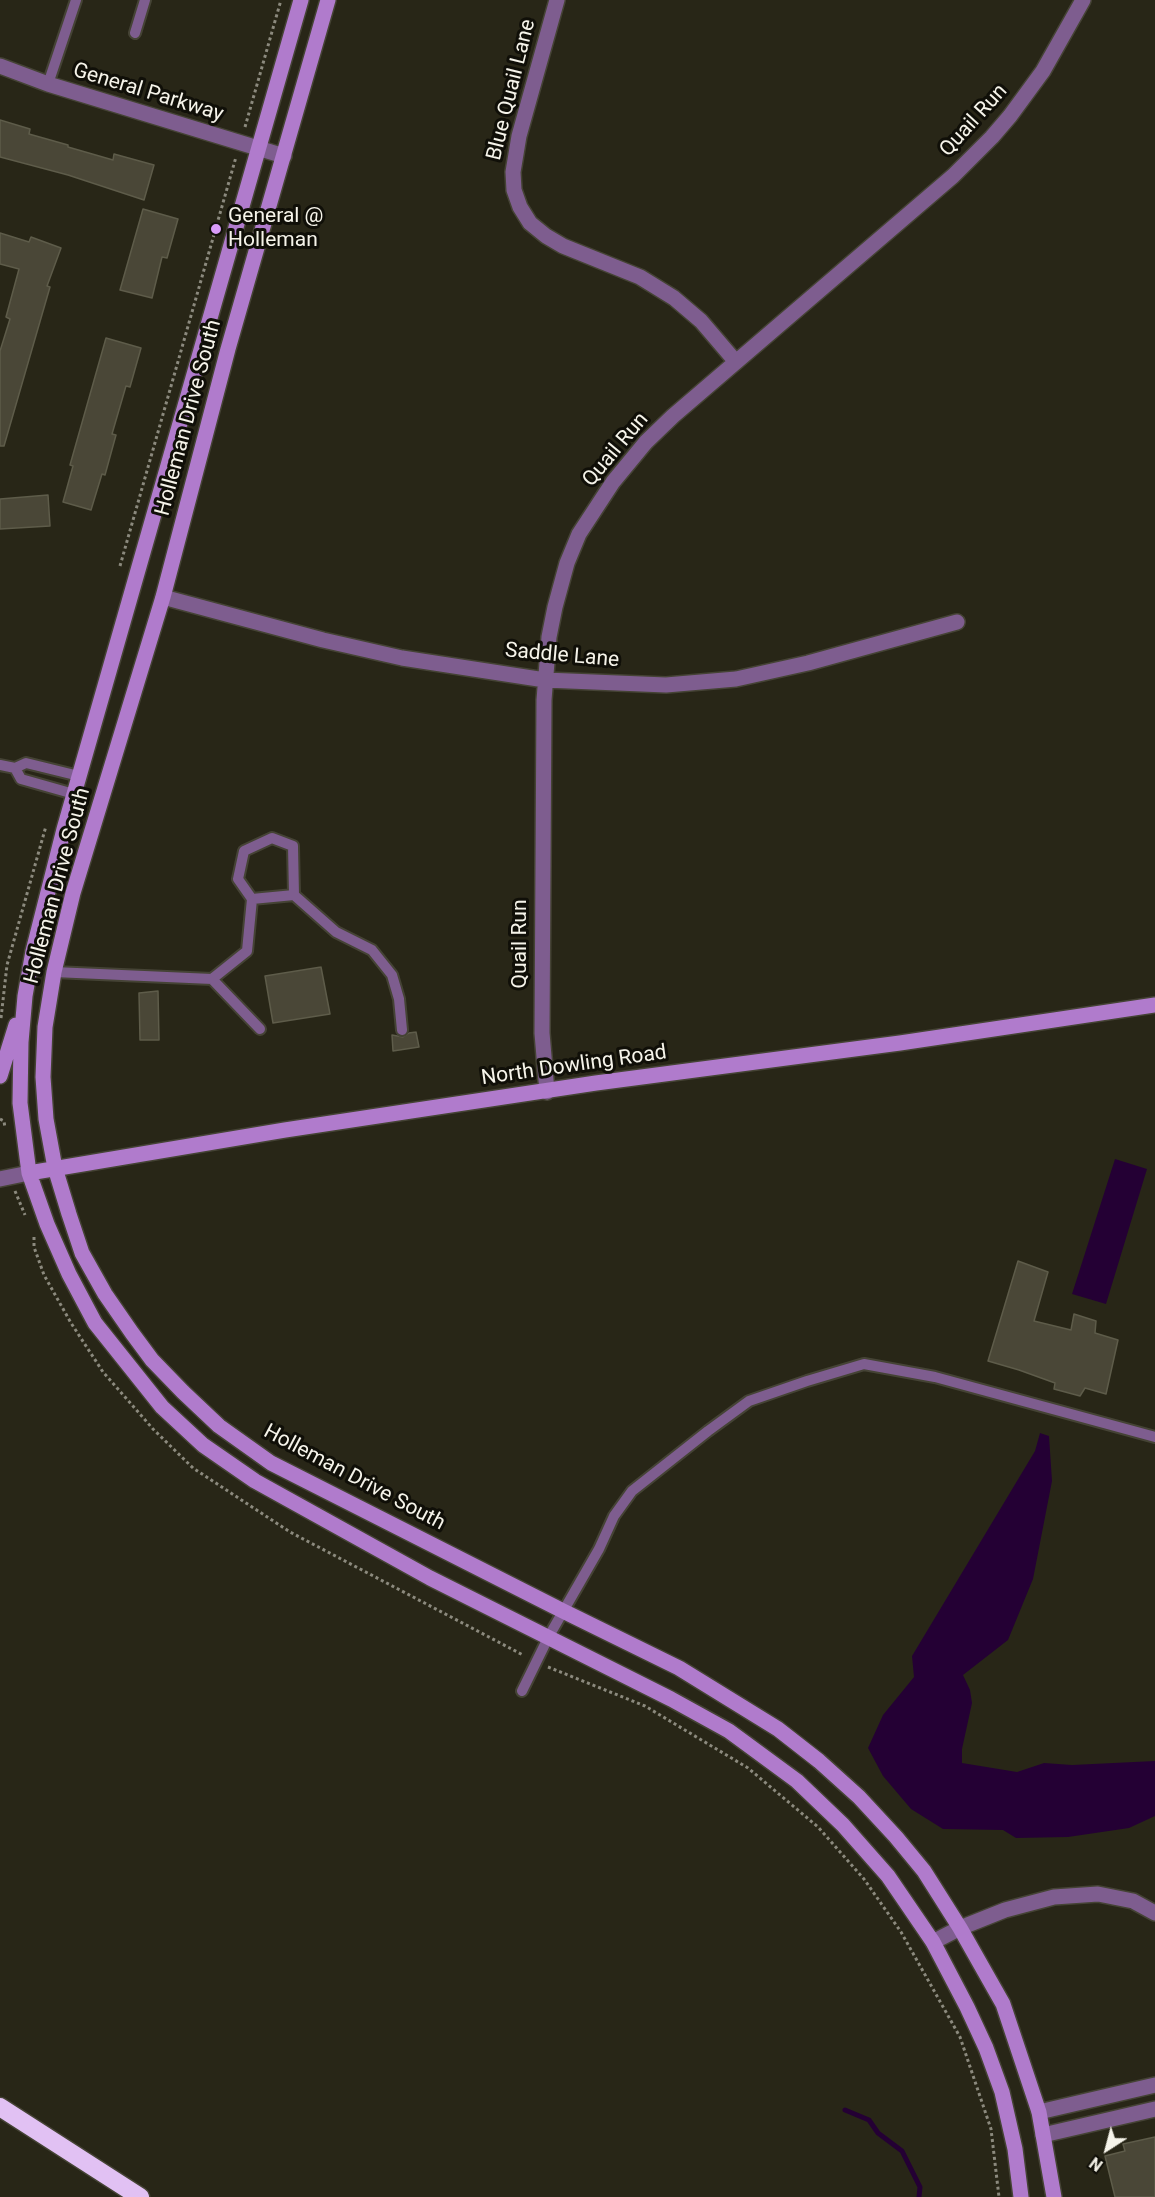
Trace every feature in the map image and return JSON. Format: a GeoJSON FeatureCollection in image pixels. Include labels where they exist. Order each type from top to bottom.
{"type":"FeatureCollection","features":[{"type":"Feature","properties":{"kind":"highway"},"geometry":{"type":"LineString","coordinates":[[0,2107],[140,2197]]}},
{"type":"Feature","properties":{"kind":"street","name":"Holleman Drive South"},"geometry":{"type":"LineString","coordinates":[[301,0],[74,794],[33,951],[25,996],[21,1042],[20,1103],[29,1173],[56,1244],[95,1323],[162,1407],[203,1445],[255,1481],[430,1578],[549,1636],[729,1731],[796,1781],[843,1824],[888,1876],[933,1942],[986,2048],[1002,2092],[1015,2149],[1021,2197]]}},
{"type":"Feature","properties":{"kind":"street","name":"Holleman Drive South"},"geometry":{"type":"LineString","coordinates":[[328,0],[228,349],[163,597],[73,893],[54,972],[45,1027],[43,1077],[46,1119],[55,1168],[82,1253],[105,1294],[152,1360],[219,1426],[271,1463],[679,1668],[778,1729],[819,1761],[859,1797],[924,1870],[1003,2004],[1039,2112],[1054,2197]]}},
{"type":"Feature","properties":{"kind":"street","name":"Blue Quail Lane"},"geometry":{"type":"LineString","coordinates":[[557,0],[519,136],[513,172],[514,190],[520,207],[530,223],[546,236],[573,250],[640,277],[674,298],[706,326],[736,362]]}},
{"type":"Feature","properties":{"kind":"street","name":"Quail Run"},"geometry":{"type":"LineString","coordinates":[[547,1092],[542,1033],[542,790],[545,680],[549,637],[567,563],[579,534],[595,508],[646,442],[673,416],[953,176],[992,137],[1016,109],[1043,71],[1083,0]]}},
{"type":"Feature","properties":{"kind":"street","name":"General Parkway"},"geometry":{"type":"LineString","coordinates":[[0,66],[48,84],[284,156]]}},
{"type":"Feature","properties":{"kind":"street","name":"Saddle Lane"},"geometry":{"type":"LineString","coordinates":[[163,597],[323,640],[402,658],[545,680],[666,685],[736,679],[808,663],[957,622]]}},
{"type":"Feature","properties":{"kind":"street"},"geometry":{"type":"LineString","coordinates":[[0,1076],[25,996]]}},
{"type":"Feature","properties":{"kind":"street","name":"North Dowling Road"},"geometry":{"type":"LineString","coordinates":[[5,1178],[285,1130],[596,1083],[888,1045],[1155,1005]]}},
{"type":"Feature","properties":{"kind":"street"},"geometry":{"type":"LineString","coordinates":[[933,1942],[960,1928],[1005,1910],[1054,1897],[1098,1894],[1132,1901],[1155,1913]]}},
{"type":"Feature","properties":{"kind":"street"},"geometry":{"type":"LineString","coordinates":[[1039,2112],[1155,2085]]}},
{"type":"Feature","properties":{"kind":"street"},"geometry":{"type":"LineString","coordinates":[[1043,2135],[1155,2109]]}},
{"type":"Feature","properties":{"kind":"lane"},"geometry":{"type":"LineString","coordinates":[[48,84],[76,0]]}},
{"type":"Feature","properties":{"kind":"lane"},"geometry":{"type":"LineString","coordinates":[[135,33],[145,0]]}},
{"type":"Feature","properties":{"kind":"lane"},"geometry":{"type":"LineString","coordinates":[[0,765],[15,768],[26,763],[80,776]]}},
{"type":"Feature","properties":{"kind":"lane"},"geometry":{"type":"LineString","coordinates":[[15,768],[21,779],[74,794]]}},
{"type":"Feature","properties":{"kind":"lane"},"geometry":{"type":"LineString","coordinates":[[54,972],[212,979],[247,951],[252,899],[238,879],[244,851],[272,838],[293,846],[294,895]]}},
{"type":"Feature","properties":{"kind":"lane"},"geometry":{"type":"LineString","coordinates":[[252,899],[294,895],[336,932],[372,950],[392,975],[399,999],[402,1030]]}},
{"type":"Feature","properties":{"kind":"lane"},"geometry":{"type":"LineString","coordinates":[[212,979],[260,1029]]}},
{"type":"Feature","properties":{"kind":"lane"},"geometry":{"type":"LineString","coordinates":[[522,1691],[549,1636],[599,1549],[614,1516],[632,1491],[749,1401],[864,1364],[935,1377],[1155,1437]]}},
{"type":"Feature","properties":{"kind":"path"},"geometry":{"type":"LineString","coordinates":[[123,553],[281,0]]}},
{"type":"Feature","properties":{"kind":"path"},"geometry":{"type":"LineString","coordinates":[[0,1119],[4,1121],[5,1130]]}},
{"type":"Feature","properties":{"kind":"path"},"geometry":{"type":"LineString","coordinates":[[5,1178],[27,1218]]}},
{"type":"Feature","properties":{"kind":"path"},"geometry":{"type":"LineString","coordinates":[[34,1228],[34,1247],[44,1275],[70,1323],[104,1372],[153,1429],[193,1468],[290,1532],[536,1662],[645,1706],[748,1768],[818,1827],[864,1879],[901,1932],[960,2037],[991,2129],[999,2197]]}},
{"type":"Feature","properties":{"kind":"shaded area"},"geometry":{"type":"Polygon","coordinates":[[[1115,1159],[1147,1169],[1106,1304],[1072,1294],[1115,1159]]]}},
{"type":"Feature","properties":{"kind":"shaded area"},"geometry":{"type":"Polygon","coordinates":[[[1040,1433],[1049,1436],[1052,1481],[1033,1579],[1008,1640],[963,1675],[970,1690],[972,1703],[962,1749],[962,1763],[1017,1772],[1044,1763],[1072,1765],[1155,1761],[1155,1816],[1129,1828],[1068,1837],[1016,1838],[1003,1830],[943,1829],[911,1809],[883,1776],[868,1748],[883,1715],[914,1677],[912,1656],[1035,1451],[1040,1433]]]}},
{"type":"Feature","properties":{"kind":"building"},"geometry":{"type":"Polygon","coordinates":[[[0,120],[30,129],[29,134],[68,145],[68,147],[113,160],[114,154],[154,165],[144,200],[68,175],[0,157],[0,120]]]}},
{"type":"Feature","properties":{"kind":"building"},"geometry":{"type":"Polygon","coordinates":[[[143,209],[178,219],[167,258],[162,257],[152,298],[120,290],[143,209]]]}},
{"type":"Feature","properties":{"kind":"building"},"geometry":{"type":"Polygon","coordinates":[[[0,233],[29,242],[31,237],[61,248],[47,286],[50,287],[4,446],[0,446],[0,351],[10,319],[6,317],[19,269],[0,264],[0,233]]]}},
{"type":"Feature","properties":{"kind":"building"},"geometry":{"type":"Polygon","coordinates":[[[106,338],[141,348],[130,387],[126,386],[112,434],[116,435],[105,475],[102,474],[91,510],[63,502],[73,466],[70,465],[106,338]]]}},
{"type":"Feature","properties":{"kind":"building"},"geometry":{"type":"Polygon","coordinates":[[[48,495],[50,526],[0,529],[0,499],[48,495]]]}},
{"type":"Feature","properties":{"kind":"building"},"geometry":{"type":"Polygon","coordinates":[[[321,967],[330,1014],[273,1023],[265,976],[321,967]]]}},
{"type":"Feature","properties":{"kind":"building"},"geometry":{"type":"Polygon","coordinates":[[[158,991],[159,1040],[140,1040],[139,993],[158,991]]]}},
{"type":"Feature","properties":{"kind":"building"},"geometry":{"type":"Polygon","coordinates":[[[416,1032],[419,1047],[393,1051],[392,1035],[403,1037],[416,1032]]]}},
{"type":"Feature","properties":{"kind":"building"},"geometry":{"type":"Polygon","coordinates":[[[1018,1261],[1048,1272],[1034,1321],[1071,1330],[1074,1314],[1096,1321],[1095,1333],[1118,1340],[1106,1394],[1085,1388],[1080,1396],[1054,1389],[1055,1383],[988,1361],[1018,1261]]]}},
{"type":"Feature","properties":{"kind":"building"},"geometry":{"type":"Polygon","coordinates":[[[1155,2137],[1155,2197],[1115,2197],[1105,2156],[1125,2151],[1123,2144],[1155,2137]]]}},
{"type":"Feature","properties":{"kind":"waterway"},"geometry":{"type":"LineString","coordinates":[[845,2110],[869,2120],[878,2133],[902,2151],[920,2187],[919,2197]]}},
{"type":"Feature","properties":{"kind":"place","name":"General @ Holleman"},"geometry":{"type":"Point","coordinates":[216,229]}}]}
